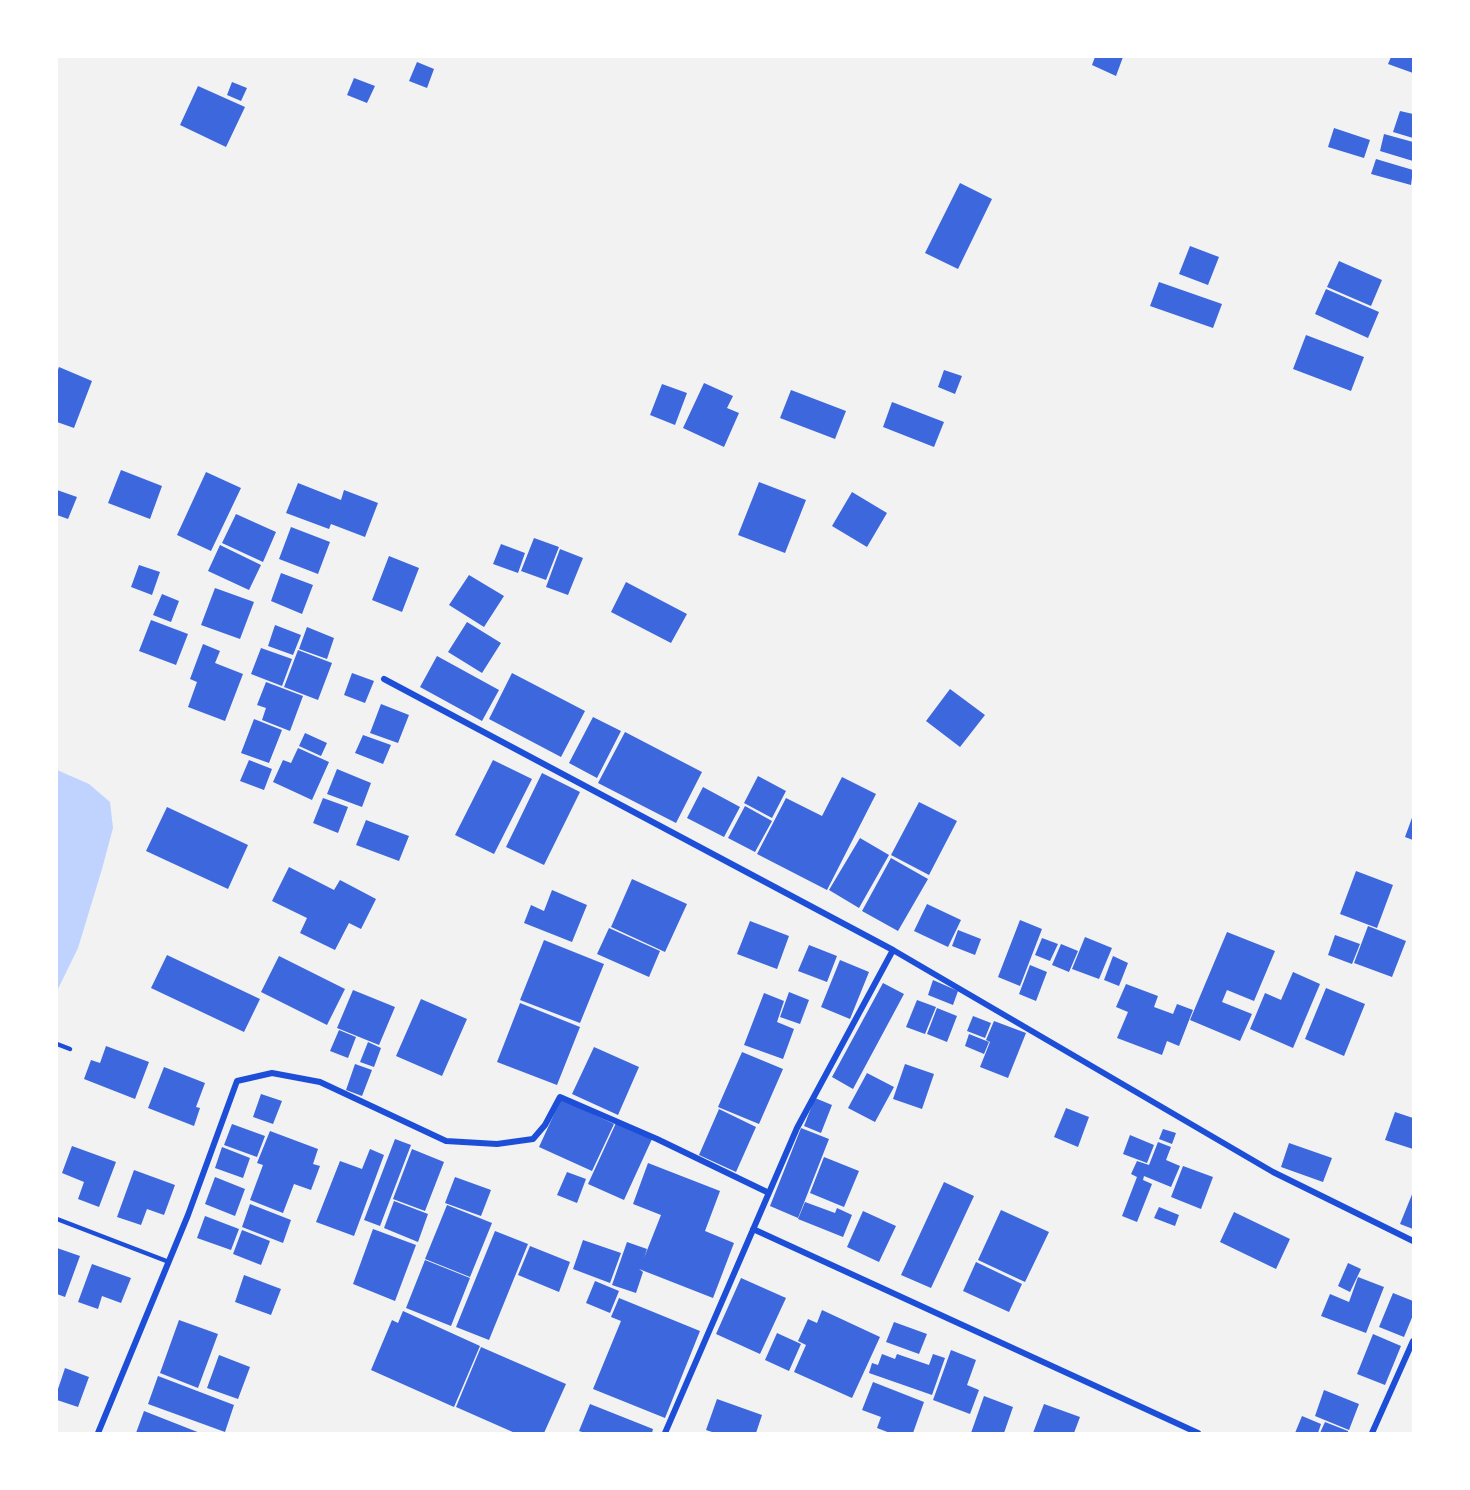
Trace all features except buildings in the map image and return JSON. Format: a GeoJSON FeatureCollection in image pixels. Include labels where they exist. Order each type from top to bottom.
{"type":"FeatureCollection","features":[{"type":"Feature","properties":{"kind":"street"},"geometry":{"type":"LineString","coordinates":[[384,679],[893,950],[1273,1172],[1413,1241]]}},
{"type":"Feature","properties":{"kind":"street"},"geometry":{"type":"LineString","coordinates":[[665,1433],[797,1128],[893,950]]}},
{"type":"Feature","properties":{"kind":"street"},"geometry":{"type":"LineString","coordinates":[[98,1433],[188,1215],[237,1081],[272,1073],[320,1082],[446,1141],[497,1144],[533,1139],[545,1125],[561,1097],[657,1139],[769,1193]]}},
{"type":"Feature","properties":{"kind":"street"},"geometry":{"type":"LineString","coordinates":[[753,1229],[1198,1433]]}},
{"type":"Feature","properties":{"kind":"street"},"geometry":{"type":"LineString","coordinates":[[1372,1433],[1413,1341]]}},
{"type":"Feature","properties":{"kind":"lane"},"geometry":{"type":"LineString","coordinates":[[57,1044],[70,1049]]}},
{"type":"Feature","properties":{"kind":"lane"},"geometry":{"type":"LineString","coordinates":[[57,1219],[169,1262]]}},
{"type":"Feature","properties":{"kind":"water"},"geometry":{"type":"Polygon","coordinates":[[[57,770],[89,784],[110,802],[113,828],[78,948],[57,991],[57,770]]]}}]}
